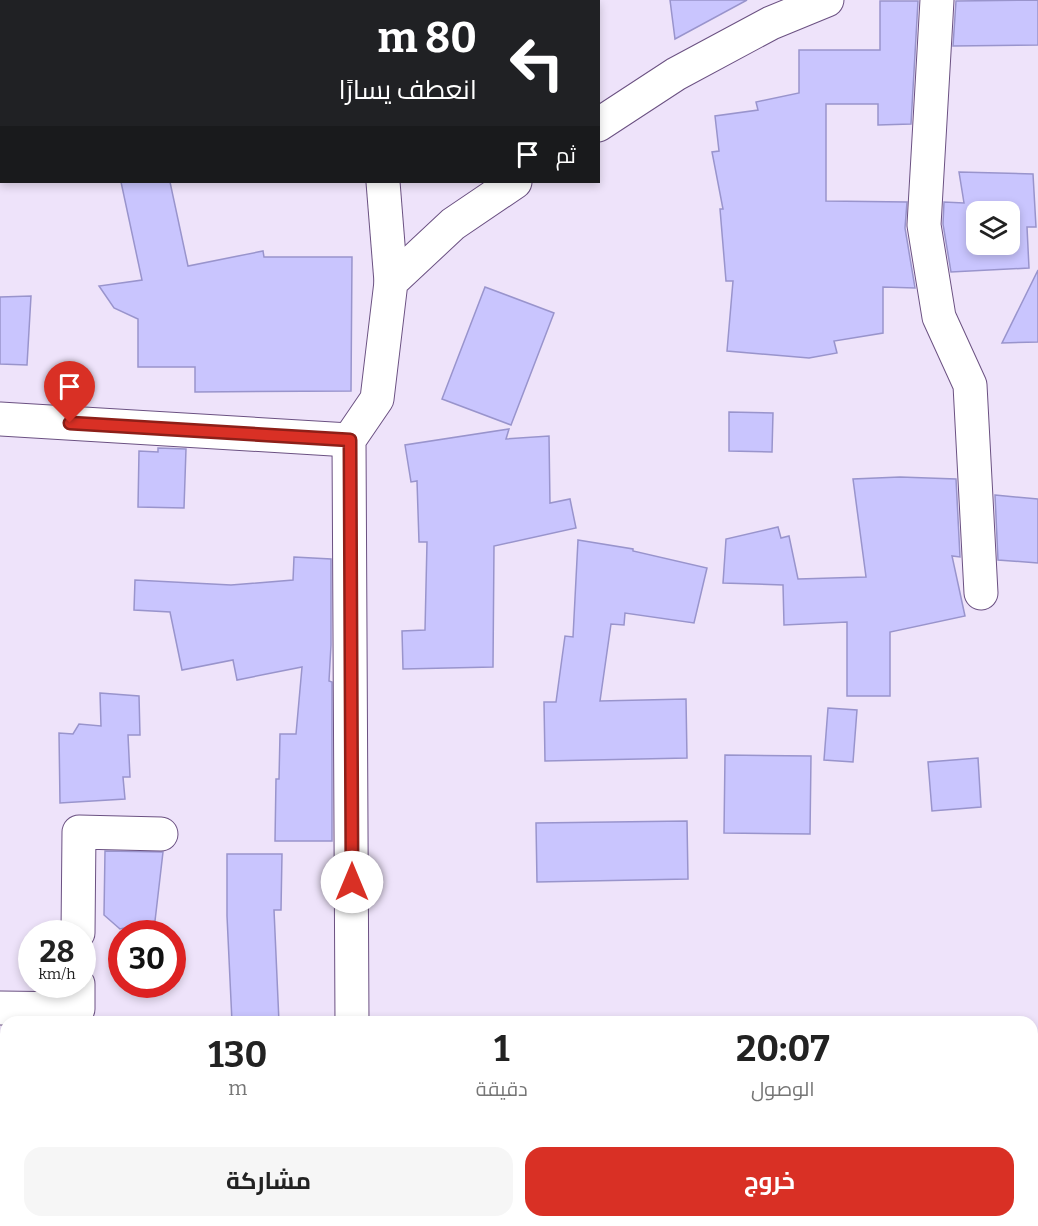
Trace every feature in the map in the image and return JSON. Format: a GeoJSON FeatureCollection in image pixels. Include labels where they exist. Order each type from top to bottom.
{"type":"FeatureCollection","features":[{"type":"Feature","properties":{"kind":"street"},"geometry":{"type":"LineString","coordinates":[[600,124],[687,68],[771,23],[827,0]]}},
{"type":"Feature","properties":{"kind":"street"},"geometry":{"type":"LineString","coordinates":[[938,0],[924,225],[939,317],[970,385],[981,593]]}},
{"type":"Feature","properties":{"kind":"street"},"geometry":{"type":"LineString","coordinates":[[352,1016],[350,440],[377,399],[391,282],[383,183]]}},
{"type":"Feature","properties":{"kind":"street"},"geometry":{"type":"LineString","coordinates":[[391,282],[453,224],[514,183]]}},
{"type":"Feature","properties":{"kind":"street"},"geometry":{"type":"LineString","coordinates":[[0,419],[350,440]]}},
{"type":"Feature","properties":{"kind":"street"},"geometry":{"type":"LineString","coordinates":[[78,920],[79,832],[161,834]]}},
{"type":"Feature","properties":{"kind":"street"},"geometry":{"type":"LineString","coordinates":[[0,1008],[78,1009],[78,998]]}},
{"type":"Feature","properties":{"kind":"building"},"geometry":{"type":"Polygon","coordinates":[[[670,0],[747,0],[675,39],[670,0]]]}},
{"type":"Feature","properties":{"kind":"building"},"geometry":{"type":"Polygon","coordinates":[[[1038,0],[1038,45],[953,46],[956,1],[1038,0]]]}},
{"type":"Feature","properties":{"kind":"building"},"geometry":{"type":"Polygon","coordinates":[[[880,1],[918,1],[911,124],[878,125],[878,104],[826,104],[826,201],[907,202],[905,228],[915,288],[883,287],[883,333],[834,341],[837,353],[809,358],[727,351],[733,281],[726,281],[720,209],[723,209],[712,152],[719,151],[715,116],[758,110],[756,102],[799,93],[799,50],[880,50],[880,1]]]}},
{"type":"Feature","properties":{"kind":"building"},"geometry":{"type":"Polygon","coordinates":[[[959,172],[1033,174],[1036,227],[1027,227],[1029,268],[951,272],[943,224],[944,202],[964,203],[959,172]]]}},
{"type":"Feature","properties":{"kind":"building"},"geometry":{"type":"Polygon","coordinates":[[[121,183],[170,183],[188,266],[263,251],[264,257],[352,257],[351,391],[195,392],[195,367],[138,367],[138,319],[114,308],[99,286],[142,280],[121,183]]]}},
{"type":"Feature","properties":{"kind":"building"},"geometry":{"type":"Polygon","coordinates":[[[1038,270],[1038,342],[1002,343],[1038,270]]]}},
{"type":"Feature","properties":{"kind":"building"},"geometry":{"type":"Polygon","coordinates":[[[485,287],[554,313],[511,425],[442,399],[485,287]]]}},
{"type":"Feature","properties":{"kind":"building"},"geometry":{"type":"Polygon","coordinates":[[[31,296],[27,365],[0,364],[0,297],[31,296]]]}},
{"type":"Feature","properties":{"kind":"building"},"geometry":{"type":"Polygon","coordinates":[[[729,412],[773,413],[772,452],[729,451],[729,412]]]}},
{"type":"Feature","properties":{"kind":"building"},"geometry":{"type":"Polygon","coordinates":[[[509,429],[506,439],[549,436],[550,503],[570,499],[576,528],[494,546],[493,667],[403,669],[402,631],[425,630],[427,542],[419,542],[417,481],[411,482],[405,445],[509,429]]]}},
{"type":"Feature","properties":{"kind":"building"},"geometry":{"type":"Polygon","coordinates":[[[158,448],[186,449],[184,508],[138,507],[139,451],[158,452],[158,448]]]}},
{"type":"Feature","properties":{"kind":"building"},"geometry":{"type":"Polygon","coordinates":[[[900,477],[956,479],[960,557],[952,556],[965,616],[890,632],[890,696],[847,696],[847,622],[784,625],[783,585],[723,583],[726,539],[778,527],[781,538],[789,536],[798,579],[866,577],[853,479],[900,477]]]}},
{"type":"Feature","properties":{"kind":"building"},"geometry":{"type":"Polygon","coordinates":[[[995,495],[1038,499],[1038,563],[998,560],[995,495]]]}},
{"type":"Feature","properties":{"kind":"building"},"geometry":{"type":"Polygon","coordinates":[[[578,540],[633,549],[633,551],[707,568],[694,623],[625,613],[624,625],[611,624],[600,701],[686,699],[687,758],[545,761],[544,702],[556,702],[565,636],[573,637],[578,540]]]}},
{"type":"Feature","properties":{"kind":"building"},"geometry":{"type":"Polygon","coordinates":[[[294,557],[331,559],[329,681],[332,682],[332,841],[275,841],[276,779],[279,779],[280,734],[296,734],[302,667],[237,680],[233,660],[182,670],[170,612],[134,610],[135,580],[231,585],[293,580],[294,557]]]}},
{"type":"Feature","properties":{"kind":"building"},"geometry":{"type":"Polygon","coordinates":[[[100,693],[139,696],[140,735],[128,735],[130,777],[123,777],[125,799],[60,803],[59,733],[73,734],[79,724],[101,726],[100,693]]]}},
{"type":"Feature","properties":{"kind":"building"},"geometry":{"type":"Polygon","coordinates":[[[828,708],[857,710],[853,762],[824,760],[828,708]]]}},
{"type":"Feature","properties":{"kind":"building"},"geometry":{"type":"Polygon","coordinates":[[[725,755],[811,756],[810,834],[724,833],[725,755]]]}},
{"type":"Feature","properties":{"kind":"building"},"geometry":{"type":"Polygon","coordinates":[[[978,758],[981,807],[932,811],[928,762],[978,758]]]}},
{"type":"Feature","properties":{"kind":"building"},"geometry":{"type":"Polygon","coordinates":[[[687,821],[688,879],[537,882],[536,823],[687,821]]]}},
{"type":"Feature","properties":{"kind":"building"},"geometry":{"type":"Polygon","coordinates":[[[105,851],[163,852],[155,920],[110,920],[104,915],[105,851]]]}},
{"type":"Feature","properties":{"kind":"building"},"geometry":{"type":"Polygon","coordinates":[[[227,854],[282,854],[281,910],[274,910],[279,1016],[232,1016],[227,916],[227,854]]]}},
{"type":"Feature","properties":{"kind":"route"},"geometry":{"type":"LineString","coordinates":[[70,423],[350,440],[352,882]]}}]}
